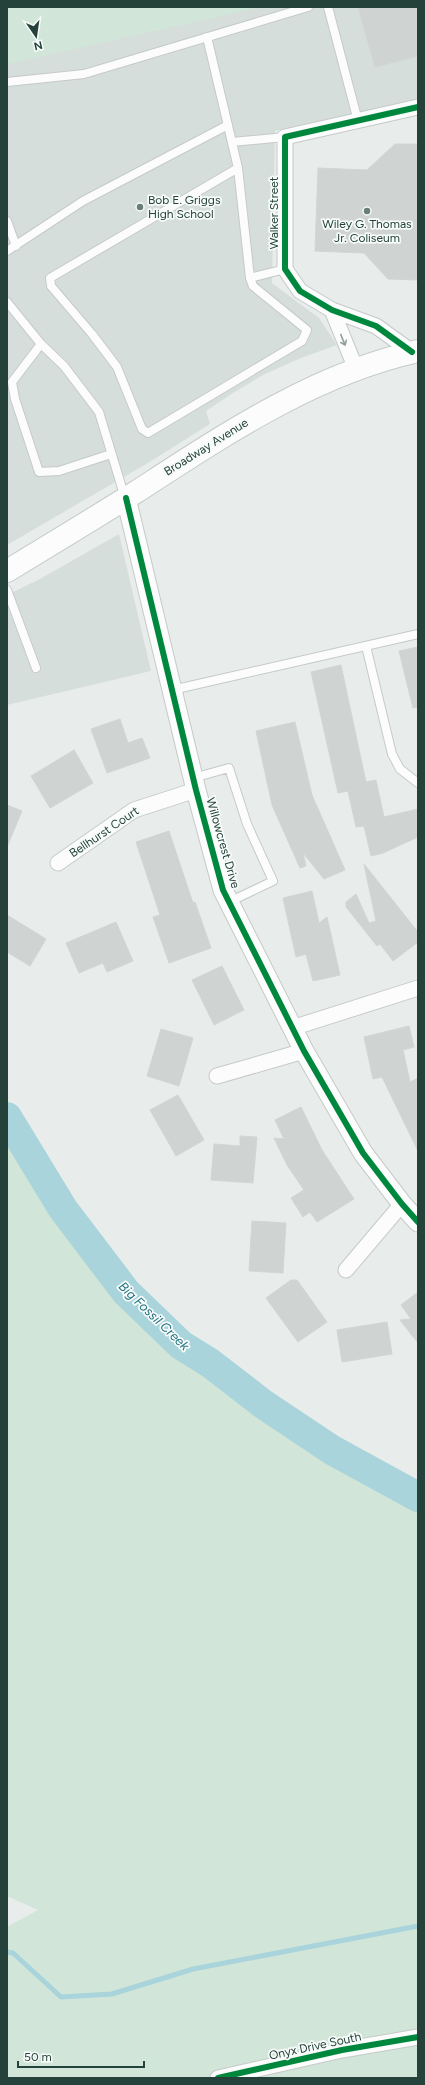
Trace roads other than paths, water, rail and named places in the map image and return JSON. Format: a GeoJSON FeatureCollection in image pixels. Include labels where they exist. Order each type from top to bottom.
{"type":"FeatureCollection","features":[{"type":"Feature","properties":{"kind":"main road","name":"Broadway Avenue"},"geometry":{"type":"LineString","coordinates":[[7,571],[126,498],[216,440],[277,404],[356,370],[415,352]]}},
{"type":"Feature","properties":{"kind":"street"},"geometry":{"type":"LineString","coordinates":[[285,137],[418,107]]}},
{"type":"Feature","properties":{"kind":"street","name":"Walker Street"},"geometry":{"type":"LineString","coordinates":[[285,137],[285,269]]}},
{"type":"Feature","properties":{"kind":"street"},"geometry":{"type":"LineString","coordinates":[[285,269],[300,291],[332,310],[376,326],[415,352]]}},
{"type":"Feature","properties":{"kind":"street"},"geometry":{"type":"LineString","coordinates":[[332,310],[356,370]]}},
{"type":"Feature","properties":{"kind":"street","name":"Willowcrest Drive"},"geometry":{"type":"LineString","coordinates":[[126,498],[195,784],[223,890],[304,1051],[363,1153],[402,1204],[418,1222]]}},
{"type":"Feature","properties":{"kind":"street","name":"Bellhurst Court"},"geometry":{"type":"LineString","coordinates":[[58,863],[134,810],[195,784]]}},
{"type":"Feature","properties":{"kind":"street"},"geometry":{"type":"LineString","coordinates":[[292,1028],[418,988]]}},
{"type":"Feature","properties":{"kind":"street"},"geometry":{"type":"LineString","coordinates":[[217,1076],[304,1051]]}},
{"type":"Feature","properties":{"kind":"street"},"geometry":{"type":"LineString","coordinates":[[346,1270],[402,1204]]}},
{"type":"Feature","properties":{"kind":"street","name":"Onyx Drive South"},"geometry":{"type":"LineString","coordinates":[[218,2078],[342,2050],[418,2037]]}},
{"type":"Feature","properties":{"kind":"lane"},"geometry":{"type":"LineString","coordinates":[[7,82],[84,74],[308,7]]}},
{"type":"Feature","properties":{"kind":"lane"},"geometry":{"type":"LineString","coordinates":[[328,7],[358,121]]}},
{"type":"Feature","properties":{"kind":"lane"},"geometry":{"type":"LineString","coordinates":[[207,37],[238,168],[250,278],[253,286],[307,330],[302,341],[148,433],[142,429],[117,367],[92,334],[51,286],[50,278],[238,168]]}},
{"type":"Feature","properties":{"kind":"lane"},"geometry":{"type":"LineString","coordinates":[[7,251],[83,201],[228,125]]}},
{"type":"Feature","properties":{"kind":"lane"},"geometry":{"type":"LineString","coordinates":[[232,142],[285,137]]}},
{"type":"Feature","properties":{"kind":"lane"},"geometry":{"type":"LineString","coordinates":[[7,220],[16,246]]}},
{"type":"Feature","properties":{"kind":"lane"},"geometry":{"type":"LineString","coordinates":[[250,278],[285,269]]}},
{"type":"Feature","properties":{"kind":"lane"},"geometry":{"type":"LineString","coordinates":[[7,302],[41,344],[64,366],[99,412],[126,498]]}},
{"type":"Feature","properties":{"kind":"lane"},"geometry":{"type":"LineString","coordinates":[[41,344],[12,382],[15,399],[39,472],[59,470],[111,454]]}},
{"type":"Feature","properties":{"kind":"lane"},"geometry":{"type":"LineString","coordinates":[[7,590],[36,668]]}},
{"type":"Feature","properties":{"kind":"lane"},"geometry":{"type":"LineString","coordinates":[[172,690],[418,634]]}},
{"type":"Feature","properties":{"kind":"lane"},"geometry":{"type":"LineString","coordinates":[[366,646],[392,754],[400,769],[418,783]]}},
{"type":"Feature","properties":{"kind":"lane"},"geometry":{"type":"LineString","coordinates":[[195,784],[229,768],[247,824],[273,881],[229,902]]}},
{"type":"Feature","properties":{"kind":"waterway","name":"Big Fossil Creek"},"geometry":{"type":"LineString","coordinates":[[7,1117],[63,1209],[126,1292],[181,1345],[210,1363],[263,1404],[332,1450],[418,1497]]}},
{"type":"Feature","properties":{"kind":"waterway"},"geometry":{"type":"LineString","coordinates":[[7,1952],[13,1953],[61,1997],[112,1994],[193,1969],[418,1926]]}},
{"type":"Feature","properties":{"kind":"place","name":"Bob E. Griggs High School"},"geometry":{"type":"Point","coordinates":[140,207]}},
{"type":"Feature","properties":{"kind":"place","name":"Wiley G. Thomas Jr. Coliseum"},"geometry":{"type":"Point","coordinates":[367,211]}}]}
